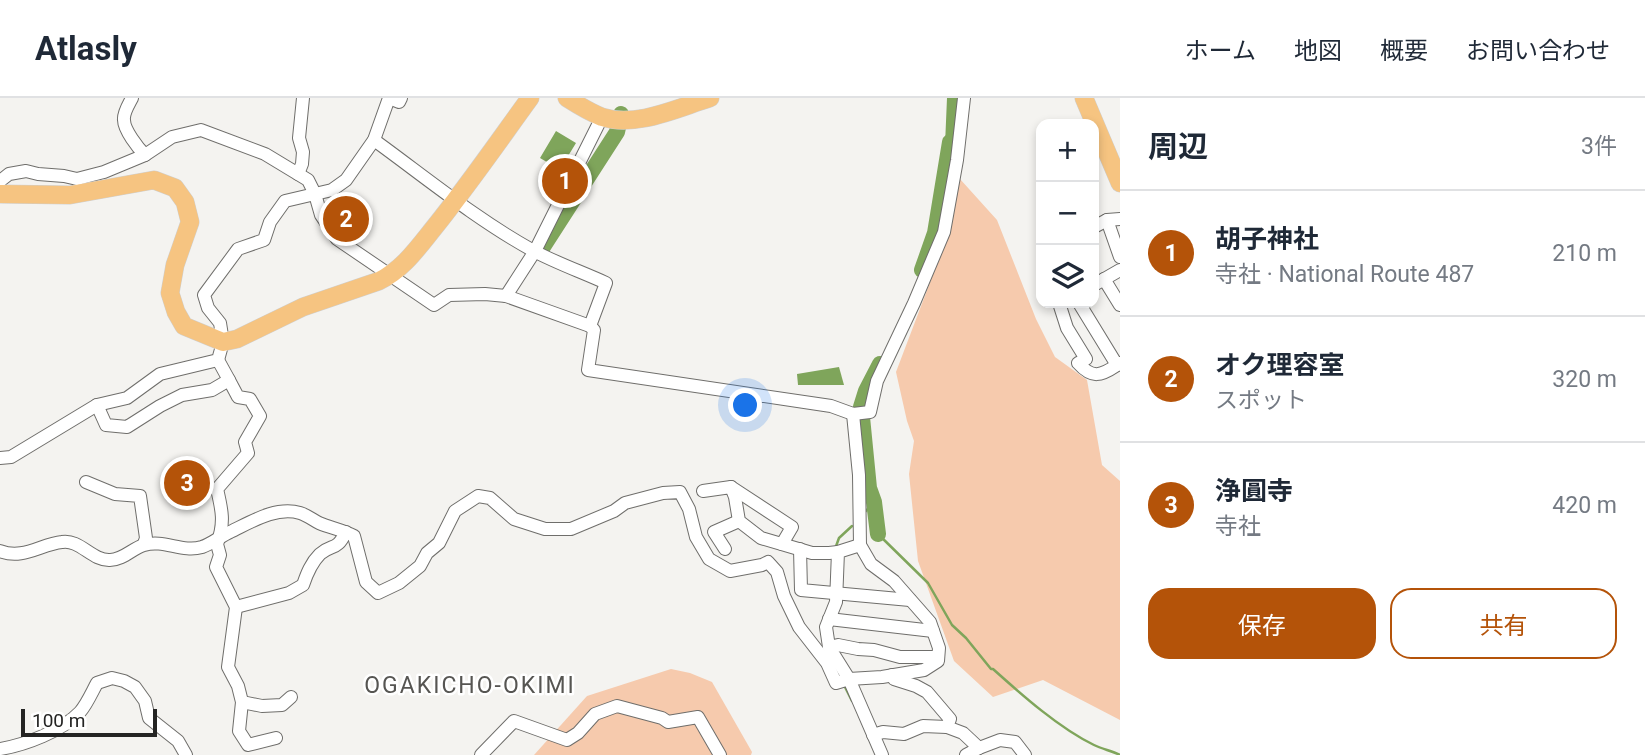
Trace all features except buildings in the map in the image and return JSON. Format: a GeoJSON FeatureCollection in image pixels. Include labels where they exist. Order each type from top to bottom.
{"type":"FeatureCollection","features":[{"type":"Feature","properties":{"kind":"highway"},"geometry":{"type":"LineString","coordinates":[[0,194],[70,195],[154,180],[175,188],[185,202],[190,222],[175,265],[170,293],[184,326],[220,351],[237,339],[303,307],[390,276],[409,258],[457,200],[530,98]]}},
{"type":"Feature","properties":{"kind":"highway"},"geometry":{"type":"LineString","coordinates":[[567,98],[585,110],[615,120],[642,119],[710,98]]}},
{"type":"Feature","properties":{"kind":"highway"},"geometry":{"type":"LineString","coordinates":[[1084,98],[1120,183]]}},
{"type":"Feature","properties":{"kind":"street"},"geometry":{"type":"LineString","coordinates":[[132,98],[123,118],[137,147],[145,155]]}},
{"type":"Feature","properties":{"kind":"street"},"geometry":{"type":"LineString","coordinates":[[298,174],[303,152],[299,138],[303,98]]}},
{"type":"Feature","properties":{"kind":"street"},"geometry":{"type":"LineString","coordinates":[[276,738],[247,745],[239,731],[242,702],[238,686],[228,667],[236,607],[216,567],[220,555],[217,544],[223,514],[217,489],[248,453],[245,442],[260,416],[250,398],[239,397],[229,380],[220,351],[220,323],[208,308],[204,295],[238,249],[264,240],[270,222],[285,201],[332,190],[346,180],[374,140],[389,98],[399,102],[401,98]]}},
{"type":"Feature","properties":{"kind":"street"},"geometry":{"type":"LineString","coordinates":[[0,181],[9,174],[26,171],[77,179],[104,172],[145,155],[172,137],[201,130],[250,147],[279,161],[308,180],[321,215],[337,239],[435,305],[449,295],[485,293],[506,296],[590,326],[594,330],[588,370],[831,406],[853,414],[870,412],[877,382],[944,232],[957,160],[964,98]]}},
{"type":"Feature","properties":{"kind":"street"},"geometry":{"type":"LineString","coordinates":[[506,296],[535,251],[602,117]]}},
{"type":"Feature","properties":{"kind":"street"},"geometry":{"type":"LineString","coordinates":[[374,140],[514,240],[606,283],[590,326]]}},
{"type":"Feature","properties":{"kind":"street"},"geometry":{"type":"LineString","coordinates":[[1114,219],[1120,257]]}},
{"type":"Feature","properties":{"kind":"street"},"geometry":{"type":"LineString","coordinates":[[1120,270],[1099,282],[1120,305]]}},
{"type":"Feature","properties":{"kind":"street"},"geometry":{"type":"LineString","coordinates":[[1061,308],[1067,328],[1086,359],[1078,363],[1095,375],[1105,373],[1118,364],[1082,308]]}},
{"type":"Feature","properties":{"kind":"street"},"geometry":{"type":"LineString","coordinates":[[0,458],[11,457],[97,405],[127,398],[160,374],[220,351]]}},
{"type":"Feature","properties":{"kind":"street"},"geometry":{"type":"LineString","coordinates":[[97,405],[106,425],[127,426],[182,395],[212,390],[229,380]]}},
{"type":"Feature","properties":{"kind":"street"},"geometry":{"type":"LineString","coordinates":[[0,551],[8,554],[36,550],[63,541],[80,545],[93,555],[110,560],[144,544],[166,543],[184,549],[202,547],[265,515],[280,512],[300,513],[318,523],[354,536],[366,582],[378,593],[399,583],[420,566],[427,553],[439,543],[455,511],[478,496],[490,498],[513,519],[545,529],[571,529],[614,511],[625,503],[663,493],[680,492],[689,509],[696,537],[709,559],[730,571],[768,562],[778,572],[784,596],[799,627],[827,663],[836,683],[924,670],[938,661],[939,648],[930,622],[894,581],[872,564],[860,545],[859,474],[853,414]]}},
{"type":"Feature","properties":{"kind":"street"},"geometry":{"type":"LineString","coordinates":[[86,482],[115,494],[140,496],[144,544]]}},
{"type":"Feature","properties":{"kind":"street"},"geometry":{"type":"LineString","coordinates":[[731,487],[738,521],[761,538],[812,553],[833,552],[860,545]]}},
{"type":"Feature","properties":{"kind":"street"},"geometry":{"type":"LineString","coordinates":[[703,491],[731,487],[792,527],[782,544]]}},
{"type":"Feature","properties":{"kind":"street"},"geometry":{"type":"LineString","coordinates":[[725,549],[714,532],[738,521]]}},
{"type":"Feature","properties":{"kind":"street"},"geometry":{"type":"LineString","coordinates":[[236,607],[289,593],[303,585],[308,570],[322,552],[340,544],[346,532]]}},
{"type":"Feature","properties":{"kind":"street"},"geometry":{"type":"LineString","coordinates":[[800,549],[801,590],[910,600]]}},
{"type":"Feature","properties":{"kind":"street"},"geometry":{"type":"LineString","coordinates":[[833,552],[833,594],[836,602],[826,626],[829,647],[849,679],[882,755]]}},
{"type":"Feature","properties":{"kind":"street"},"geometry":{"type":"LineString","coordinates":[[829,619],[933,631]]}},
{"type":"Feature","properties":{"kind":"street"},"geometry":{"type":"LineString","coordinates":[[829,647],[838,645],[874,650],[900,657],[938,657]]}},
{"type":"Feature","properties":{"kind":"street"},"geometry":{"type":"LineString","coordinates":[[892,675],[894,679],[927,692],[950,719],[947,727]]}},
{"type":"Feature","properties":{"kind":"street"},"geometry":{"type":"LineString","coordinates":[[0,749],[20,746],[50,733],[81,711],[97,683],[112,678],[135,687],[145,701],[149,718],[178,741],[186,755]]}},
{"type":"Feature","properties":{"kind":"street"},"geometry":{"type":"LineString","coordinates":[[242,702],[262,706],[282,705],[291,696]]}},
{"type":"Feature","properties":{"kind":"street"},"geometry":{"type":"LineString","coordinates":[[481,755],[514,721],[567,740],[578,733],[595,714],[617,706],[668,722],[698,717],[720,755]]}},
{"type":"Feature","properties":{"kind":"street"},"geometry":{"type":"LineString","coordinates":[[873,736],[883,732],[904,734],[923,726],[947,727],[963,733],[979,748]]}},
{"type":"Feature","properties":{"kind":"street"},"geometry":{"type":"LineString","coordinates":[[966,755],[1000,740],[1015,742],[1025,755]]}},
{"type":"Feature","properties":{"kind":"shaded area"},"geometry":{"type":"Polygon","coordinates":[[[947,98],[959,98],[950,163],[940,163],[945,145],[947,98]]]}},
{"type":"Feature","properties":{"kind":"shaded area"},"geometry":{"type":"Polygon","coordinates":[[[556,131],[576,143],[562,166],[557,168],[540,158],[556,131]]]}},
{"type":"Feature","properties":{"kind":"shaded area"},"geometry":{"type":"Polygon","coordinates":[[[960,179],[997,220],[1036,319],[1055,357],[1087,380],[1102,465],[1120,481],[1120,720],[1043,680],[993,697],[954,661],[918,561],[909,474],[914,441],[896,372],[948,235],[960,179]]]}},
{"type":"Feature","properties":{"kind":"shaded area"},"geometry":{"type":"Polygon","coordinates":[[[839,367],[844,385],[798,385],[797,374],[839,367]]]}},
{"type":"Feature","properties":{"kind":"shaded area"},"geometry":{"type":"Polygon","coordinates":[[[671,669],[712,682],[752,752],[751,755],[534,755],[587,696],[671,669]]]}},
{"type":"Feature","properties":{"kind":"waterway"},"geometry":{"type":"LineString","coordinates":[[541,250],[617,132],[621,114]]}},
{"type":"Feature","properties":{"kind":"waterway"},"geometry":{"type":"LineString","coordinates":[[922,270],[935,233],[950,142]]}},
{"type":"Feature","properties":{"kind":"waterway"},"geometry":{"type":"LineString","coordinates":[[878,534],[874,502],[869,488],[861,407],[880,364]]}},
{"type":"Feature","properties":{"kind":"waterway"},"geometry":{"type":"LineString","coordinates":[[865,512],[874,502]]}},
{"type":"Feature","properties":{"kind":"waterway"},"geometry":{"type":"LineString","coordinates":[[835,549],[839,538],[852,526]]}},
{"type":"Feature","properties":{"kind":"waterway"},"geometry":{"type":"LineString","coordinates":[[878,534],[928,583],[952,625],[991,669],[1068,730],[1094,745],[1120,755]]}},
{"type":"Feature","properties":{"kind":"waterway"},"geometry":{"type":"LineString","coordinates":[[844,685],[852,701]]}},
{"type":"Feature","properties":{"kind":"place","name":"胡子神社"},"geometry":{"type":"Point","coordinates":[565,181]}},
{"type":"Feature","properties":{"kind":"place","name":"オク理容室"},"geometry":{"type":"Point","coordinates":[346,219]}},
{"type":"Feature","properties":{"kind":"place","name":"浄圓寺"},"geometry":{"type":"Point","coordinates":[187,483]}},
{"type":"Feature","properties":{"kind":"district","name":"OGAKICHO-OKIMI"},"geometry":{"type":"Point","coordinates":[470,685]}}]}
